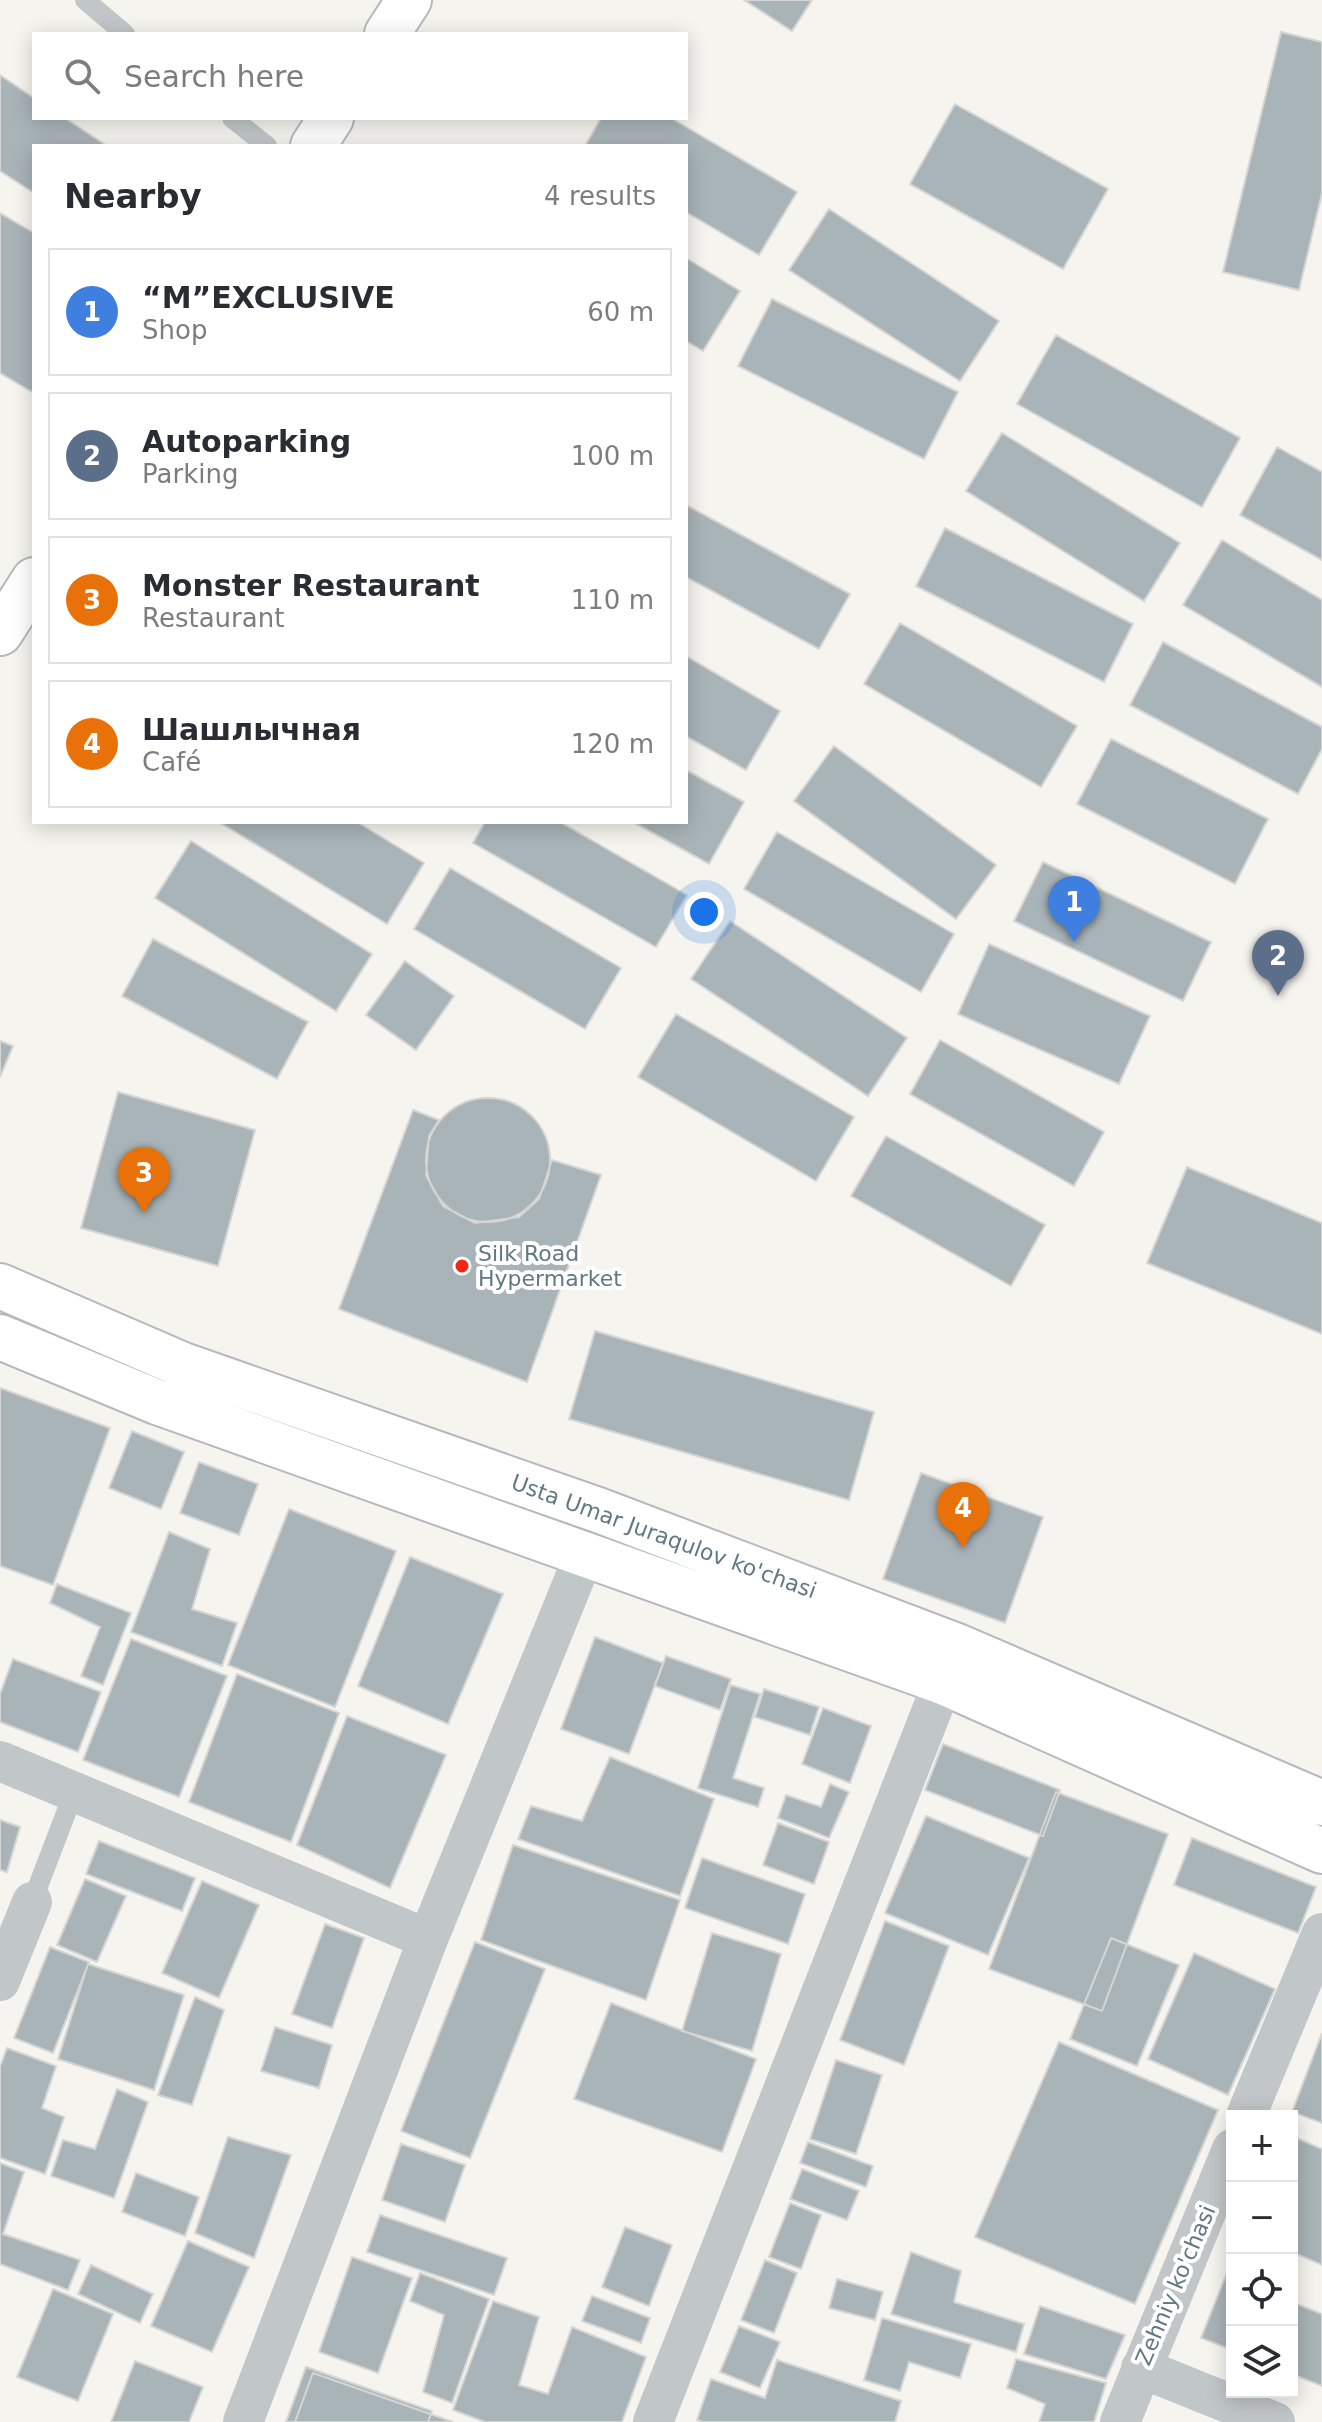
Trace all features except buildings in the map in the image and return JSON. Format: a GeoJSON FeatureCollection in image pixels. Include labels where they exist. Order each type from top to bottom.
{"type":"FeatureCollection","features":[{"type":"Feature","properties":{"kind":"main road"},"geometry":{"type":"LineString","coordinates":[[388,32],[409,0]]}},
{"type":"Feature","properties":{"kind":"main road"},"geometry":{"type":"LineString","coordinates":[[314,144],[330,120]]}},
{"type":"Feature","properties":{"kind":"main road"},"geometry":{"type":"LineString","coordinates":[[0,633],[32,583]]}},
{"type":"Feature","properties":{"kind":"main road","name":"Usta Umar Juraqulov ko'chasi"},"geometry":{"type":"LineString","coordinates":[[0,1286],[183,1365],[598,1510],[957,1646],[1322,1803]]}},
{"type":"Feature","properties":{"kind":"main road","name":"Usta Umar Juraqulov ko'chasi"},"geometry":{"type":"LineString","coordinates":[[0,1337],[157,1402],[389,1487],[585,1553],[943,1682],[1322,1851]]}},
{"type":"Feature","properties":{"kind":"street"},"geometry":{"type":"LineString","coordinates":[[243,2422],[428,1939],[585,1553]]}},
{"type":"Feature","properties":{"kind":"street"},"geometry":{"type":"LineString","coordinates":[[653,2422],[943,1682]]}},
{"type":"Feature","properties":{"kind":"street"},"geometry":{"type":"LineString","coordinates":[[0,1761],[428,1939]]}},
{"type":"Feature","properties":{"kind":"street"},"geometry":{"type":"LineString","coordinates":[[0,1981],[32,1902]]}},
{"type":"Feature","properties":{"kind":"street"},"geometry":{"type":"LineString","coordinates":[[1248,2110],[1322,1933]]}},
{"type":"Feature","properties":{"kind":"street","name":"Zehniy ko'chasi"},"geometry":{"type":"LineString","coordinates":[[1120,2422],[1226,2163]]}},
{"type":"Feature","properties":{"kind":"street"},"geometry":{"type":"LineString","coordinates":[[1141,2368],[1275,2422]]}},
{"type":"Feature","properties":{"kind":"lane"},"geometry":{"type":"LineString","coordinates":[[85,0],[123,32]]}},
{"type":"Feature","properties":{"kind":"lane"},"geometry":{"type":"LineString","coordinates":[[234,120],[264,144]]}},
{"type":"Feature","properties":{"kind":"lane"},"geometry":{"type":"LineString","coordinates":[[32,1902],[74,1792]]}},
{"type":"Feature","properties":{"kind":"place","name":"“M”EXCLUSIVE"},"geometry":{"type":"Point","coordinates":[1074,942]}},
{"type":"Feature","properties":{"kind":"place","name":"Autoparking"},"geometry":{"type":"Point","coordinates":[1278,996]}},
{"type":"Feature","properties":{"kind":"place","name":"Monster Restaurant"},"geometry":{"type":"Point","coordinates":[144,1213]}},
{"type":"Feature","properties":{"kind":"place","name":"Silk Road Hypermarket"},"geometry":{"type":"Point","coordinates":[462,1266]}},
{"type":"Feature","properties":{"kind":"place","name":"Шашлычная"},"geometry":{"type":"Point","coordinates":[963,1548]}}]}
